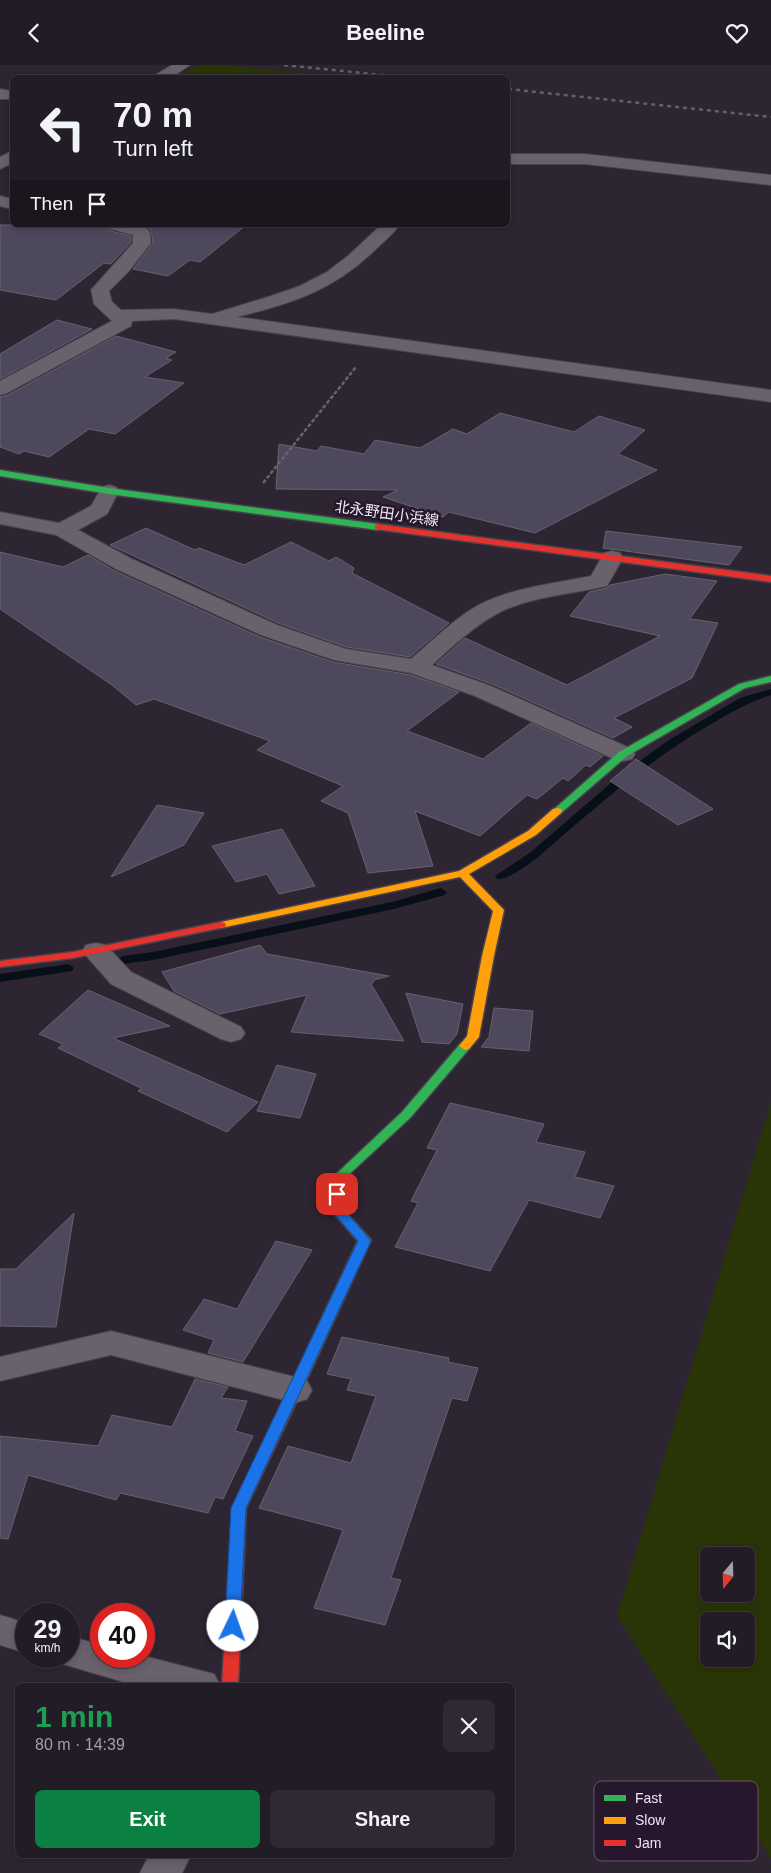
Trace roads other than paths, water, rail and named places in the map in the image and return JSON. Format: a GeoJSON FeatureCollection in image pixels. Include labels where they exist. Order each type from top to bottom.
{"type":"FeatureCollection","features":[{"type":"Feature","properties":{"kind":"street"},"geometry":{"type":"LineString","coordinates":[[166,75],[183,65]]}},
{"type":"Feature","properties":{"kind":"street"},"geometry":{"type":"LineString","coordinates":[[510,159],[585,159],[771,179]]}},
{"type":"Feature","properties":{"kind":"street"},"geometry":{"type":"LineString","coordinates":[[0,389],[124,322],[102,304],[100,290],[123,267],[142,243],[141,232],[124,227]]}},
{"type":"Feature","properties":{"kind":"street"},"geometry":{"type":"LineString","coordinates":[[208,319],[271,303],[304,291],[335,275],[390,227]]}},
{"type":"Feature","properties":{"kind":"street"},"geometry":{"type":"LineString","coordinates":[[117,317],[174,315],[208,319],[771,396]]}},
{"type":"Feature","properties":{"kind":"street","name":"北永野田小浜線"},"geometry":{"type":"LineString","coordinates":[[0,473],[109,491],[771,579]]}},
{"type":"Feature","properties":{"kind":"street"},"geometry":{"type":"LineString","coordinates":[[62,530],[100,510],[109,491]]}},
{"type":"Feature","properties":{"kind":"street"},"geometry":{"type":"LineString","coordinates":[[0,518],[62,530],[124,564],[269,630],[342,655],[416,667],[483,691],[623,754]]}},
{"type":"Feature","properties":{"kind":"street"},"geometry":{"type":"LineString","coordinates":[[416,667],[460,630],[493,607],[520,597],[599,581],[612,558]]}},
{"type":"Feature","properties":{"kind":"street"},"geometry":{"type":"LineString","coordinates":[[0,964],[96,951],[159,939],[462,873],[532,833],[623,754],[742,685],[771,679]]}},
{"type":"Feature","properties":{"kind":"street"},"geometry":{"type":"LineString","coordinates":[[230,1683],[239,1508],[365,1241],[336,1209],[338,1178],[406,1115],[473,1037],[488,955],[499,910],[462,873]]}},
{"type":"Feature","properties":{"kind":"street"},"geometry":{"type":"LineString","coordinates":[[96,951],[121,979],[231,1033]]}},
{"type":"Feature","properties":{"kind":"street"},"geometry":{"type":"LineString","coordinates":[[0,1369],[111,1343],[295,1390]]}},
{"type":"Feature","properties":{"kind":"street"},"geometry":{"type":"LineString","coordinates":[[0,1630],[15,1635]]}},
{"type":"Feature","properties":{"kind":"street"},"geometry":{"type":"LineString","coordinates":[[80,1654],[119,1666],[192,1683]]}},
{"type":"Feature","properties":{"kind":"street"},"geometry":{"type":"LineString","coordinates":[[160,1873],[169,1858]]}},
{"type":"Feature","properties":{"kind":"waterway"},"geometry":{"type":"LineString","coordinates":[[501,876],[535,854],[623,778],[673,742],[744,700],[771,692]]}},
{"type":"Feature","properties":{"kind":"waterway"},"geometry":{"type":"LineString","coordinates":[[123,960],[153,956],[394,905],[441,892]]}},
{"type":"Feature","properties":{"kind":"waterway"},"geometry":{"type":"LineString","coordinates":[[0,978],[68,968]]}},
{"type":"Feature","properties":{"kind":"railway"},"geometry":{"type":"LineString","coordinates":[[284,65],[382,75]]}},
{"type":"Feature","properties":{"kind":"railway"},"geometry":{"type":"LineString","coordinates":[[510,89],[771,117]]}}]}
